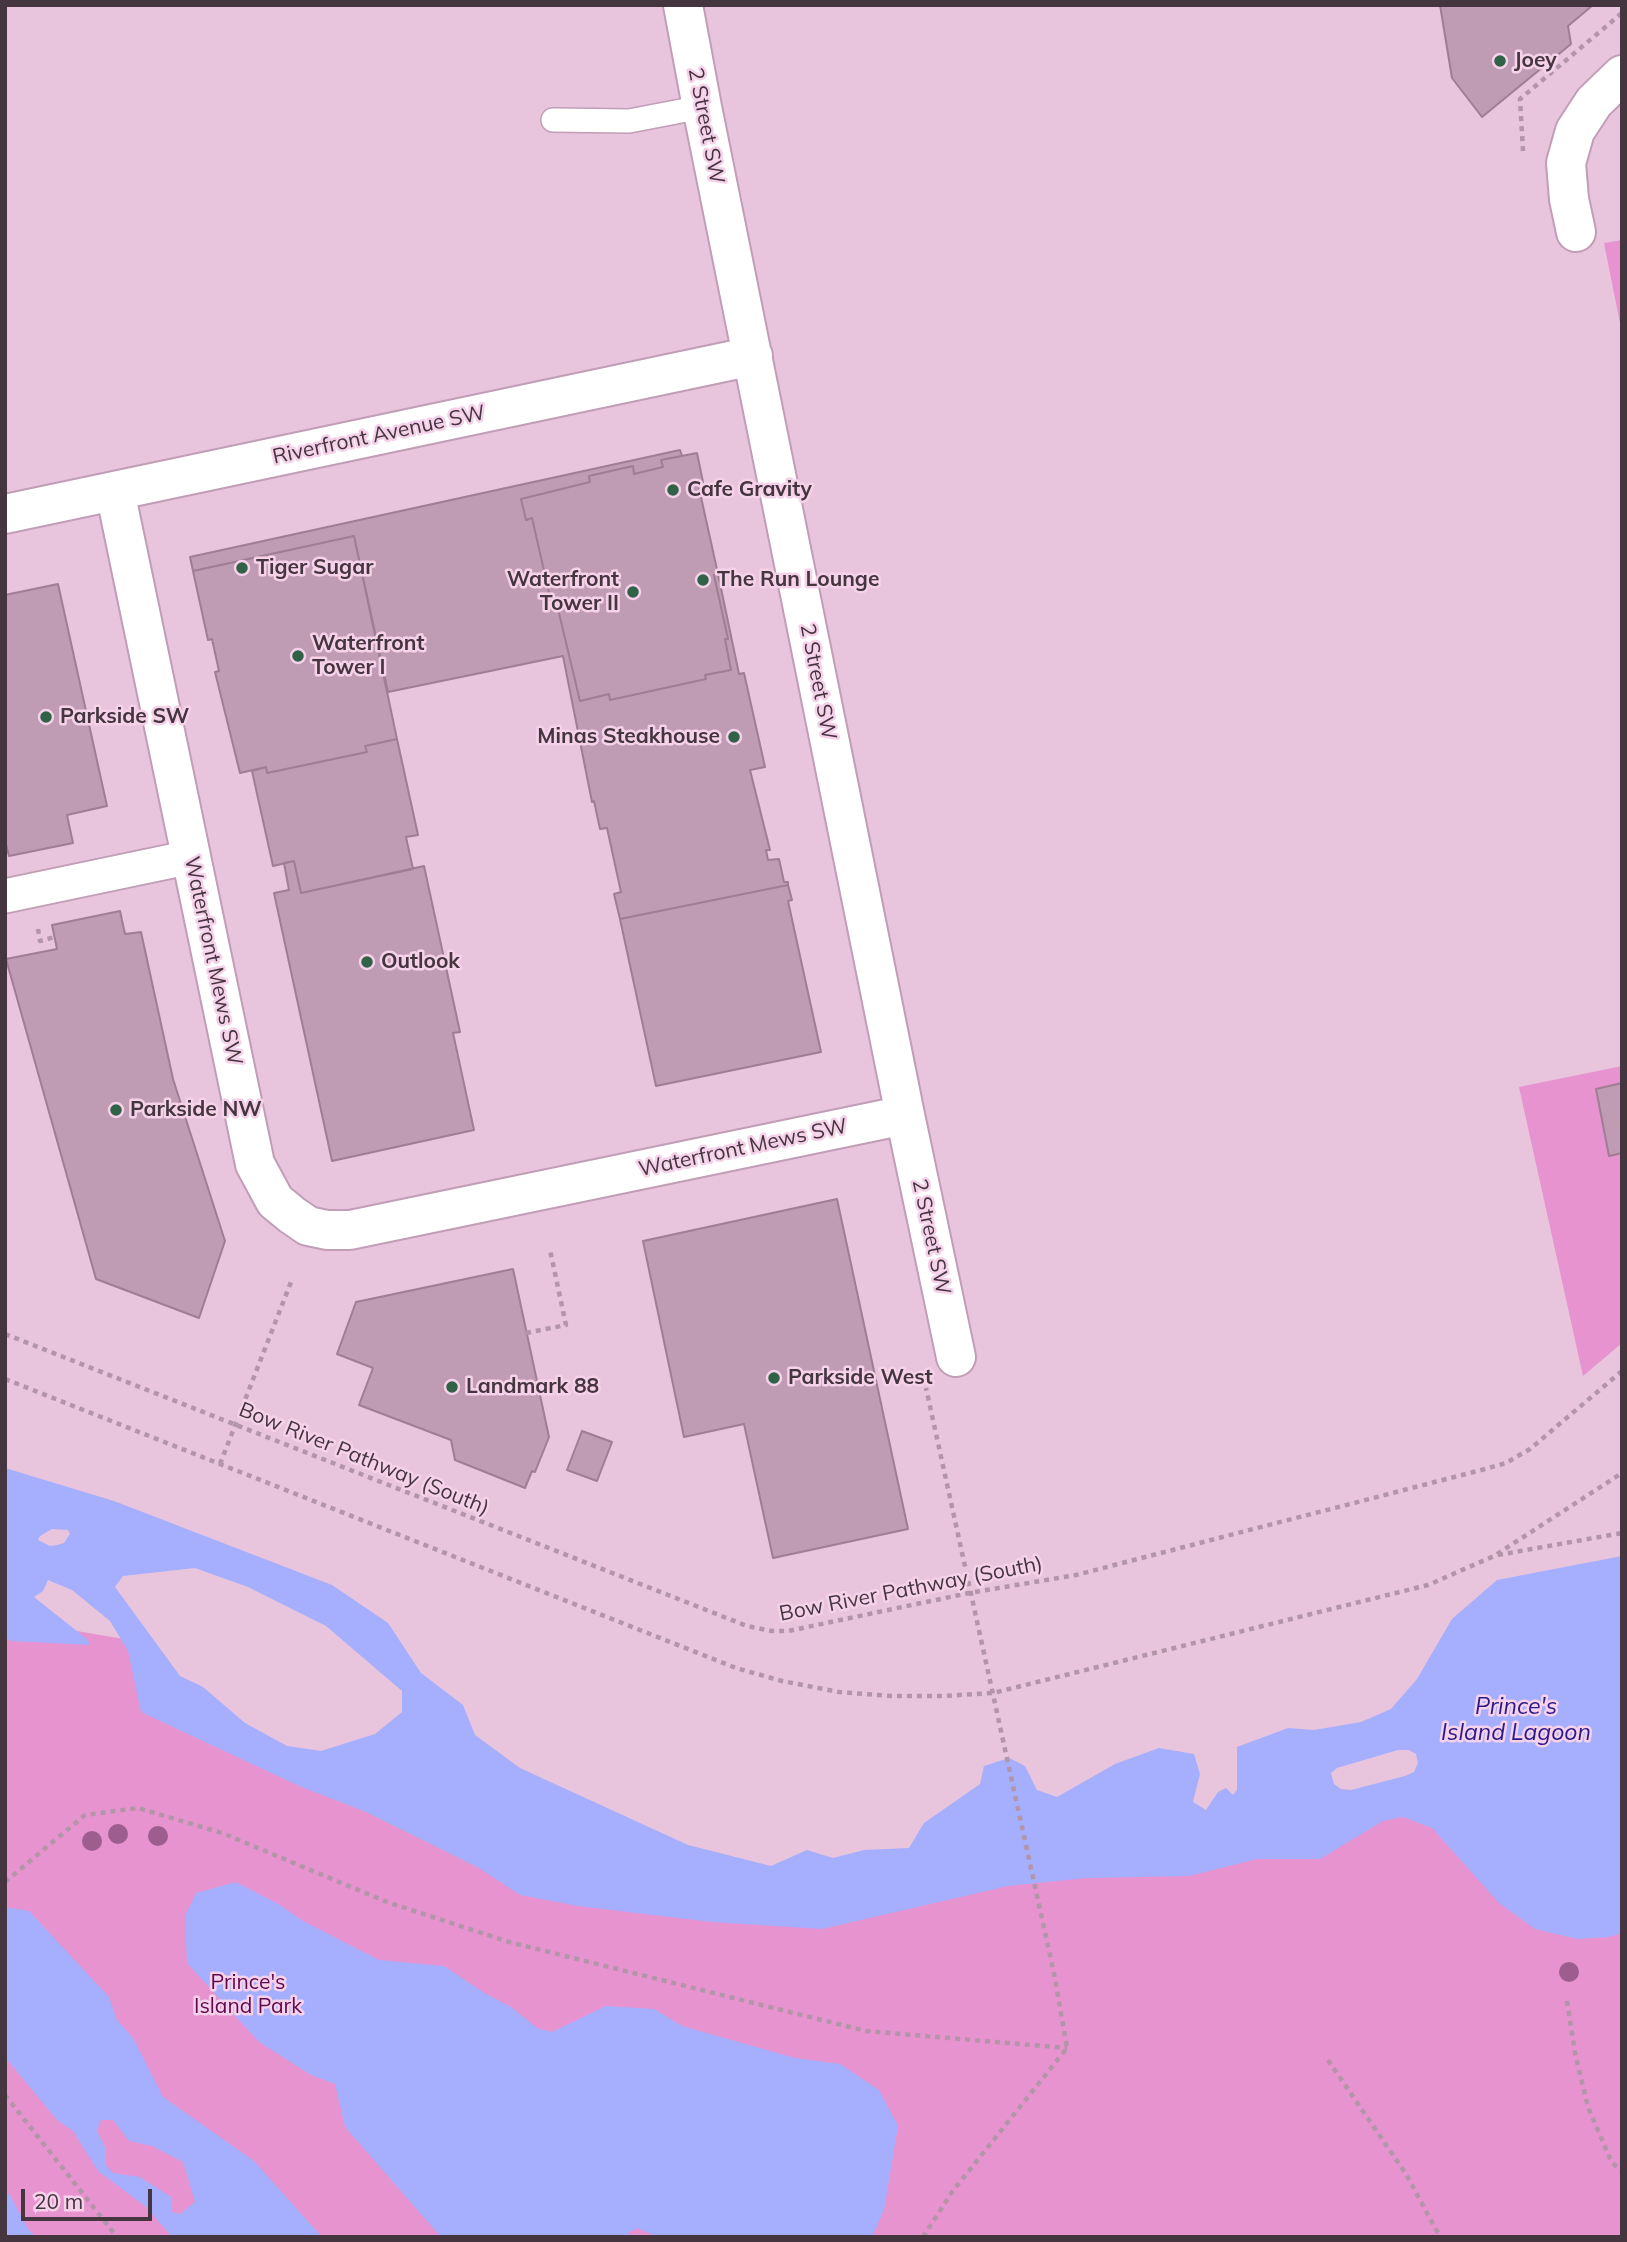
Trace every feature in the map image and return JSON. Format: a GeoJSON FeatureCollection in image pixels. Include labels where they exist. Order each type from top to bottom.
{"type":"FeatureCollection","features":[{"type":"Feature","properties":{"kind":"street","name":"2 Street SW"},"geometry":{"type":"LineString","coordinates":[[683,5],[956,1357]]}},
{"type":"Feature","properties":{"kind":"street"},"geometry":{"type":"LineString","coordinates":[[1576,232],[1566,163],[1575,131],[1594,102],[1622,75]]}},
{"type":"Feature","properties":{"kind":"street","name":"Riverfront Avenue SW"},"geometry":{"type":"LineString","coordinates":[[5,514],[753,356]]}},
{"type":"Feature","properties":{"kind":"street","name":"Waterfront Mews SW"},"geometry":{"type":"LineString","coordinates":[[115,491],[256,1164],[275,1201],[308,1226],[327,1230],[350,1230],[905,1115]]}},
{"type":"Feature","properties":{"kind":"street"},"geometry":{"type":"LineString","coordinates":[[5,896],[191,857]]}},
{"type":"Feature","properties":{"kind":"lane"},"geometry":{"type":"LineString","coordinates":[[553,120],[629,121],[702,107]]}},
{"type":"Feature","properties":{"kind":"path"},"geometry":{"type":"LineString","coordinates":[[526,1333],[566,1325],[550,1250]]}},
{"type":"Feature","properties":{"kind":"path"},"geometry":{"type":"LineString","coordinates":[[220,1464],[291,1282]]}},
{"type":"Feature","properties":{"kind":"path","name":"Bow River Pathway (South)"},"geometry":{"type":"LineString","coordinates":[[5,1334],[758,1629],[788,1631],[970,1593],[1076,1575],[1506,1463],[1530,1449],[1622,1371]]}},
{"type":"Feature","properties":{"kind":"path"},"geometry":{"type":"LineString","coordinates":[[5,1379],[736,1668],[782,1681],[839,1692],[943,1696],[993,1693],[1428,1585],[1494,1556],[1622,1473]]}},
{"type":"Feature","properties":{"kind":"path"},"geometry":{"type":"LineString","coordinates":[[923,2237],[951,2192],[1067,2048],[1055,1978],[924,1379]]}},
{"type":"Feature","properties":{"kind":"path"},"geometry":{"type":"LineString","coordinates":[[1494,1556],[1622,1533]]}},
{"type":"Feature","properties":{"kind":"path"},"geometry":{"type":"LineString","coordinates":[[5,1882],[85,1815],[138,1808],[222,1833],[387,1902],[509,1942],[866,2031],[1067,2048]]}},
{"type":"Feature","properties":{"kind":"path"},"geometry":{"type":"LineString","coordinates":[[1567,2001],[1575,2053],[1588,2107],[1612,2163],[1622,2171]]}},
{"type":"Feature","properties":{"kind":"path"},"geometry":{"type":"LineString","coordinates":[[1328,2060],[1406,2174],[1440,2237]]}},
{"type":"Feature","properties":{"kind":"path"},"geometry":{"type":"LineString","coordinates":[[5,2095],[117,2237]]}},
{"type":"Feature","properties":{"kind":"green space"},"geometry":{"type":"Polygon","coordinates":[[[1622,240],[1622,333],[1604,243],[1622,240]]]}},
{"type":"Feature","properties":{"kind":"green space"},"geometry":{"type":"Polygon","coordinates":[[[1622,1066],[1622,1343],[1583,1376],[1519,1087],[1622,1066]]]}},
{"type":"Feature","properties":{"kind":"green space","name":"Prince's Island Park"},"geometry":{"type":"Polygon","coordinates":[[[5,1619],[142,1642],[218,1726],[712,1909],[1412,1803],[1622,1917],[1622,2237],[11,2237],[5,2231],[5,1619]]]}},
{"type":"Feature","properties":{"kind":"water","name":"Prince's Island Lagoon"},"geometry":{"type":"Polygon","coordinates":[[[5,1468],[114,1501],[332,1585],[388,1623],[421,1673],[463,1705],[475,1735],[520,1768],[688,1845],[771,1866],[807,1850],[833,1858],[864,1850],[909,1848],[924,1823],[980,1784],[984,1766],[1009,1758],[1025,1766],[1037,1790],[1057,1797],[1115,1764],[1159,1748],[1194,1754],[1200,1774],[1193,1802],[1206,1810],[1218,1792],[1226,1788],[1233,1795],[1237,1790],[1237,1747],[1288,1728],[1314,1730],[1361,1722],[1391,1709],[1417,1679],[1452,1619],[1497,1580],[1622,1556],[1622,1933],[1609,1937],[1577,1939],[1535,1929],[1499,1903],[1432,1828],[1403,1817],[1383,1821],[1320,1859],[1257,1859],[1189,1876],[1086,1878],[1008,1886],[822,1929],[712,1922],[578,1906],[520,1895],[479,1868],[366,1812],[299,1786],[141,1712],[128,1651],[110,1621],[72,1590],[48,1580],[43,1591],[34,1597],[88,1640],[90,1645],[12,1641],[5,1638],[5,1468]],[[52,1529],[38,1540],[50,1546],[57,1545],[64,1543],[70,1534],[68,1530],[52,1529]],[[195,1568],[123,1576],[115,1587],[180,1676],[203,1687],[245,1723],[287,1746],[321,1751],[375,1734],[402,1712],[402,1691],[326,1626],[248,1587],[195,1568]],[[1398,1750],[1337,1768],[1331,1773],[1334,1784],[1341,1789],[1351,1790],[1405,1776],[1414,1772],[1418,1763],[1416,1754],[1409,1750],[1398,1750]]]}},
{"type":"Feature","properties":{"kind":"water"},"geometry":{"type":"Polygon","coordinates":[[[236,1882],[280,1905],[303,1921],[379,1960],[444,1966],[511,2007],[537,2028],[552,2032],[606,2006],[654,2009],[682,2026],[795,2058],[840,2064],[879,2090],[898,2126],[884,2210],[872,2237],[657,2237],[637,2228],[628,2233],[630,2237],[441,2237],[345,2127],[335,2084],[311,2075],[259,2042],[187,1963],[185,1916],[196,1893],[236,1882]]]}},
{"type":"Feature","properties":{"kind":"water"},"geometry":{"type":"Polygon","coordinates":[[[5,1907],[29,1911],[109,1997],[117,2020],[133,2038],[163,2097],[254,2161],[322,2237],[172,2237],[146,2207],[98,2171],[73,2131],[57,2120],[5,2057],[5,1907]],[[101,2120],[97,2131],[106,2149],[105,2164],[113,2173],[140,2177],[171,2197],[172,2212],[180,2214],[195,2202],[183,2162],[152,2146],[129,2141],[113,2120],[101,2120]]]}},
{"type":"Feature","properties":{"kind":"water"},"geometry":{"type":"Polygon","coordinates":[[[5,2191],[10,2195],[28,2229],[36,2237],[5,2237],[5,2191]]]}},
{"type":"Feature","properties":{"kind":"building","name":"Joey"},"geometry":{"type":"Polygon","coordinates":[[[1440,5],[1593,5],[1568,26],[1571,44],[1482,117],[1452,78],[1440,5]]]}},
{"type":"Feature","properties":{"kind":"building"},"geometry":{"type":"Polygon","coordinates":[[[680,450],[682,456],[661,460],[663,467],[634,474],[633,466],[589,476],[590,482],[521,499],[526,520],[532,518],[553,610],[558,609],[580,701],[609,694],[610,700],[706,679],[705,675],[731,670],[725,639],[728,639],[714,575],[718,574],[739,674],[744,673],[765,767],[750,770],[770,850],[766,850],[768,860],[779,859],[784,882],[788,882],[788,885],[620,919],[614,894],[621,892],[607,828],[600,829],[594,801],[592,802],[563,656],[388,692],[354,536],[193,571],[190,557],[680,450]]]}},
{"type":"Feature","properties":{"kind":"building","name":"Waterfront Tower II"},"geometry":{"type":"Polygon","coordinates":[[[697,453],[704,487],[699,488],[718,574],[714,575],[728,639],[725,639],[731,670],[705,675],[706,679],[610,700],[609,694],[580,701],[558,609],[553,610],[532,518],[526,520],[521,499],[590,482],[589,476],[633,466],[634,474],[663,467],[661,460],[697,453]]]}},
{"type":"Feature","properties":{"kind":"building","name":"Waterfront Tower I"},"geometry":{"type":"Polygon","coordinates":[[[354,536],[397,739],[365,746],[367,752],[267,773],[266,767],[240,773],[215,672],[219,671],[212,639],[208,640],[193,571],[354,536]]]}},
{"type":"Feature","properties":{"kind":"building","name":"Parkside SW"},"geometry":{"type":"Polygon","coordinates":[[[58,584],[107,806],[67,815],[73,843],[9,856],[5,841],[5,595],[58,584]]]}},
{"type":"Feature","properties":{"kind":"building"},"geometry":{"type":"Polygon","coordinates":[[[397,739],[418,835],[406,837],[413,869],[301,893],[294,861],[273,866],[252,771],[266,767],[267,773],[367,752],[365,746],[397,739]]]}},
{"type":"Feature","properties":{"kind":"building","name":"Outlook"},"geometry":{"type":"Polygon","coordinates":[[[294,861],[301,893],[424,866],[460,1032],[453,1033],[474,1130],[332,1161],[274,893],[289,890],[284,863],[294,861]]]}},
{"type":"Feature","properties":{"kind":"building"},"geometry":{"type":"Polygon","coordinates":[[[788,885],[792,900],[788,901],[821,1052],[656,1086],[620,919],[788,885]]]}},
{"type":"Feature","properties":{"kind":"building","name":"Parkside NW"},"geometry":{"type":"Polygon","coordinates":[[[120,911],[125,934],[141,932],[173,1079],[225,1241],[199,1318],[96,1279],[6,959],[57,949],[52,925],[120,911]]]}},
{"type":"Feature","properties":{"kind":"building"},"geometry":{"type":"Polygon","coordinates":[[[1622,1083],[1622,1153],[1609,1156],[1596,1089],[1622,1083]]]}},
{"type":"Feature","properties":{"kind":"building","name":"Parkside West"},"geometry":{"type":"Polygon","coordinates":[[[837,1199],[908,1529],[773,1558],[744,1424],[684,1437],[643,1241],[837,1199]]]}},
{"type":"Feature","properties":{"kind":"building","name":"Landmark 88"},"geometry":{"type":"Polygon","coordinates":[[[513,1269],[549,1437],[535,1472],[532,1471],[525,1488],[455,1460],[451,1440],[359,1405],[373,1368],[337,1354],[356,1302],[513,1269]]]}},
{"type":"Feature","properties":{"kind":"building"},"geometry":{"type":"Polygon","coordinates":[[[582,1431],[612,1442],[597,1481],[567,1470],[582,1431]]]}},
{"type":"Feature","properties":{"kind":"place","name":"Joey"},"geometry":{"type":"Point","coordinates":[1500,61]}},
{"type":"Feature","properties":{"kind":"place","name":"Cafe Gravity"},"geometry":{"type":"Point","coordinates":[673,490]}},
{"type":"Feature","properties":{"kind":"place","name":"Tiger Sugar"},"geometry":{"type":"Point","coordinates":[242,568]}},
{"type":"Feature","properties":{"kind":"place","name":"The Run Lounge"},"geometry":{"type":"Point","coordinates":[703,580]}},
{"type":"Feature","properties":{"kind":"place","name":"Waterfront Tower II"},"geometry":{"type":"Point","coordinates":[633,592]}},
{"type":"Feature","properties":{"kind":"place","name":"Waterfront Tower I"},"geometry":{"type":"Point","coordinates":[298,656]}},
{"type":"Feature","properties":{"kind":"place","name":"Parkside SW"},"geometry":{"type":"Point","coordinates":[46,717]}},
{"type":"Feature","properties":{"kind":"place","name":"Minas Steakhouse"},"geometry":{"type":"Point","coordinates":[734,737]}},
{"type":"Feature","properties":{"kind":"place","name":"Outlook"},"geometry":{"type":"Point","coordinates":[367,962]}},
{"type":"Feature","properties":{"kind":"place","name":"Parkside NW"},"geometry":{"type":"Point","coordinates":[116,1110]}},
{"type":"Feature","properties":{"kind":"place","name":"Parkside West"},"geometry":{"type":"Point","coordinates":[774,1378]}},
{"type":"Feature","properties":{"kind":"place","name":"Landmark 88"},"geometry":{"type":"Point","coordinates":[452,1387]}}]}
